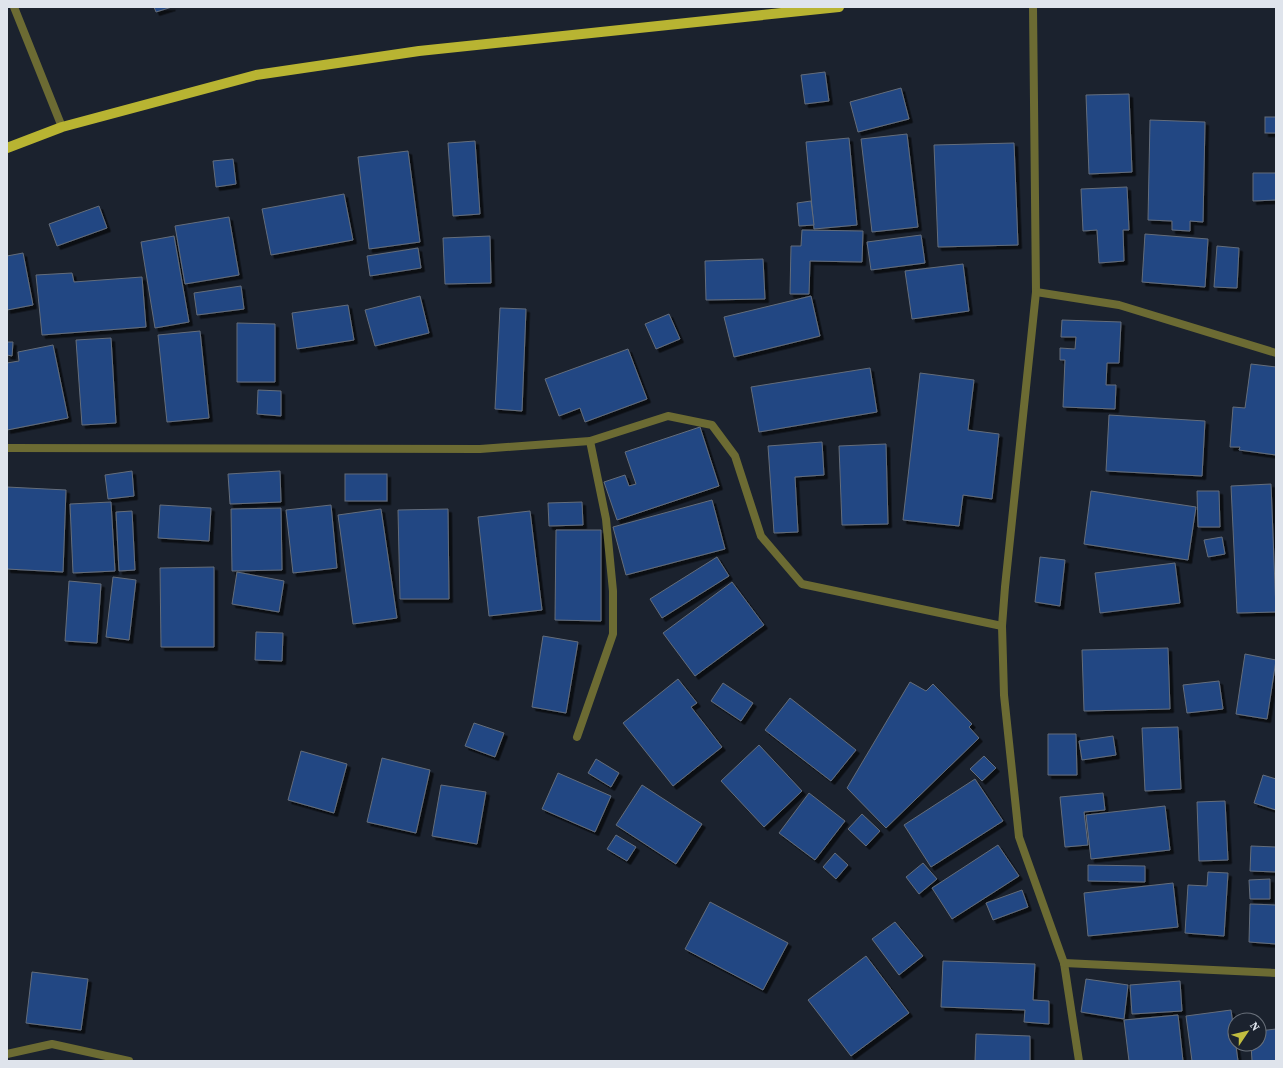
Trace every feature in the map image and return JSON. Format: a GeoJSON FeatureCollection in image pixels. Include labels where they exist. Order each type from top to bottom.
{"type":"FeatureCollection","features":[{"type":"Feature","properties":{"kind":"main road"},"geometry":{"type":"LineString","coordinates":[[7,148],[62,127],[256,75],[420,52],[840,7]]}},
{"type":"Feature","properties":{"kind":"street"},"geometry":{"type":"LineString","coordinates":[[14,7],[62,127]]}},
{"type":"Feature","properties":{"kind":"street"},"geometry":{"type":"LineString","coordinates":[[1033,7],[1036,292],[1005,586],[1002,626],[1004,695],[1019,837],[1064,963],[1079,1061]]}},
{"type":"Feature","properties":{"kind":"street"},"geometry":{"type":"LineString","coordinates":[[1036,292],[1119,305],[1276,353]]}},
{"type":"Feature","properties":{"kind":"street"},"geometry":{"type":"LineString","coordinates":[[7,448],[480,449],[590,440],[668,416],[712,425],[735,456],[761,536],[802,584],[1002,626]]}},
{"type":"Feature","properties":{"kind":"street"},"geometry":{"type":"LineString","coordinates":[[577,737],[613,634],[613,591],[606,519],[590,440]]}},
{"type":"Feature","properties":{"kind":"street"},"geometry":{"type":"LineString","coordinates":[[1064,963],[1276,973]]}},
{"type":"Feature","properties":{"kind":"street"},"geometry":{"type":"LineString","coordinates":[[7,1054],[52,1044],[129,1061]]}},
{"type":"Feature","properties":{"kind":"building"},"geometry":{"type":"Polygon","coordinates":[[[154,7],[172,7],[156,12],[154,7]]]}},
{"type":"Feature","properties":{"kind":"building"},"geometry":{"type":"Polygon","coordinates":[[[825,72],[829,101],[805,104],[801,75],[825,72]]]}},
{"type":"Feature","properties":{"kind":"building"},"geometry":{"type":"Polygon","coordinates":[[[901,88],[909,119],[858,132],[850,102],[901,88]]]}},
{"type":"Feature","properties":{"kind":"building"},"geometry":{"type":"Polygon","coordinates":[[[1129,94],[1132,172],[1089,174],[1086,95],[1129,94]]]}},
{"type":"Feature","properties":{"kind":"building"},"geometry":{"type":"Polygon","coordinates":[[[1265,117],[1276,117],[1276,133],[1265,133],[1265,117]]]}},
{"type":"Feature","properties":{"kind":"building"},"geometry":{"type":"Polygon","coordinates":[[[1150,120],[1205,122],[1203,222],[1190,221],[1190,231],[1172,230],[1172,221],[1148,220],[1150,120]]]}},
{"type":"Feature","properties":{"kind":"building"},"geometry":{"type":"Polygon","coordinates":[[[907,134],[918,227],[872,232],[861,139],[907,134]]]}},
{"type":"Feature","properties":{"kind":"building"},"geometry":{"type":"Polygon","coordinates":[[[849,138],[857,225],[814,229],[806,142],[849,138]]]}},
{"type":"Feature","properties":{"kind":"building"},"geometry":{"type":"Polygon","coordinates":[[[475,141],[480,214],[453,216],[448,143],[475,141]]]}},
{"type":"Feature","properties":{"kind":"building"},"geometry":{"type":"Polygon","coordinates":[[[1014,143],[1018,245],[938,247],[934,145],[1014,143]]]}},
{"type":"Feature","properties":{"kind":"building"},"geometry":{"type":"Polygon","coordinates":[[[408,151],[420,242],[369,249],[358,157],[408,151]]]}},
{"type":"Feature","properties":{"kind":"building"},"geometry":{"type":"Polygon","coordinates":[[[233,159],[236,184],[216,187],[213,161],[233,159]]]}},
{"type":"Feature","properties":{"kind":"building"},"geometry":{"type":"Polygon","coordinates":[[[1253,173],[1276,173],[1276,200],[1253,201],[1253,173]]]}},
{"type":"Feature","properties":{"kind":"building"},"geometry":{"type":"Polygon","coordinates":[[[1127,187],[1129,230],[1123,230],[1124,261],[1099,263],[1097,230],[1083,231],[1081,189],[1127,187]]]}},
{"type":"Feature","properties":{"kind":"building"},"geometry":{"type":"Polygon","coordinates":[[[344,194],[353,240],[271,255],[262,209],[344,194]]]}},
{"type":"Feature","properties":{"kind":"building"},"geometry":{"type":"Polygon","coordinates":[[[811,201],[814,225],[799,226],[797,203],[811,201]]]}},
{"type":"Feature","properties":{"kind":"building"},"geometry":{"type":"Polygon","coordinates":[[[99,206],[107,228],[57,246],[49,224],[99,206]]]}},
{"type":"Feature","properties":{"kind":"building"},"geometry":{"type":"Polygon","coordinates":[[[229,217],[239,275],[185,284],[175,226],[229,217]]]}},
{"type":"Feature","properties":{"kind":"building"},"geometry":{"type":"Polygon","coordinates":[[[802,230],[863,231],[862,262],[810,261],[809,294],[790,294],[791,246],[801,246],[802,230]]]}},
{"type":"Feature","properties":{"kind":"building"},"geometry":{"type":"Polygon","coordinates":[[[1145,234],[1208,239],[1205,287],[1142,282],[1145,234]]]}},
{"type":"Feature","properties":{"kind":"building"},"geometry":{"type":"Polygon","coordinates":[[[921,235],[925,263],[871,270],[867,242],[921,235]]]}},
{"type":"Feature","properties":{"kind":"building"},"geometry":{"type":"Polygon","coordinates":[[[174,236],[189,322],[155,328],[141,242],[174,236]]]}},
{"type":"Feature","properties":{"kind":"building"},"geometry":{"type":"Polygon","coordinates":[[[490,236],[491,283],[445,284],[443,238],[490,236]]]}},
{"type":"Feature","properties":{"kind":"building"},"geometry":{"type":"Polygon","coordinates":[[[1217,246],[1239,248],[1237,288],[1214,287],[1217,246]]]}},
{"type":"Feature","properties":{"kind":"building"},"geometry":{"type":"Polygon","coordinates":[[[418,248],[421,268],[370,276],[367,256],[418,248]]]}},
{"type":"Feature","properties":{"kind":"building"},"geometry":{"type":"Polygon","coordinates":[[[23,253],[33,305],[7,310],[7,256],[23,253]]]}},
{"type":"Feature","properties":{"kind":"building"},"geometry":{"type":"Polygon","coordinates":[[[763,259],[765,299],[706,300],[705,261],[763,259]]]}},
{"type":"Feature","properties":{"kind":"building"},"geometry":{"type":"Polygon","coordinates":[[[963,264],[969,311],[912,319],[905,271],[963,264]]]}},
{"type":"Feature","properties":{"kind":"building"},"geometry":{"type":"Polygon","coordinates":[[[72,273],[74,282],[142,277],[146,327],[42,335],[36,275],[72,273]]]}},
{"type":"Feature","properties":{"kind":"building"},"geometry":{"type":"Polygon","coordinates":[[[241,286],[244,309],[197,315],[194,293],[241,286]]]}},
{"type":"Feature","properties":{"kind":"building"},"geometry":{"type":"Polygon","coordinates":[[[420,296],[429,333],[375,346],[365,310],[420,296]]]}},
{"type":"Feature","properties":{"kind":"building"},"geometry":{"type":"Polygon","coordinates":[[[811,296],[820,336],[734,357],[724,317],[811,296]]]}},
{"type":"Feature","properties":{"kind":"building"},"geometry":{"type":"Polygon","coordinates":[[[348,305],[354,340],[297,349],[292,313],[348,305]]]}},
{"type":"Feature","properties":{"kind":"building"},"geometry":{"type":"Polygon","coordinates":[[[500,308],[526,309],[522,411],[495,409],[500,308]]]}},
{"type":"Feature","properties":{"kind":"building"},"geometry":{"type":"Polygon","coordinates":[[[669,314],[680,339],[656,349],[645,324],[669,314]]]}},
{"type":"Feature","properties":{"kind":"building"},"geometry":{"type":"Polygon","coordinates":[[[1062,320],[1121,322],[1119,363],[1107,363],[1106,385],[1116,385],[1115,409],[1063,407],[1065,360],[1060,360],[1060,348],[1075,349],[1076,337],[1061,337],[1062,320]]]}},
{"type":"Feature","properties":{"kind":"building"},"geometry":{"type":"Polygon","coordinates":[[[237,323],[275,324],[275,382],[237,382],[237,323]]]}},
{"type":"Feature","properties":{"kind":"building"},"geometry":{"type":"Polygon","coordinates":[[[200,331],[209,418],[167,422],[158,335],[200,331]]]}},
{"type":"Feature","properties":{"kind":"building"},"geometry":{"type":"Polygon","coordinates":[[[111,338],[116,423],[82,425],[76,340],[111,338]]]}},
{"type":"Feature","properties":{"kind":"building"},"geometry":{"type":"Polygon","coordinates":[[[7,342],[13,342],[12,356],[7,355],[7,342]]]}},
{"type":"Feature","properties":{"kind":"building"},"geometry":{"type":"Polygon","coordinates":[[[53,345],[68,418],[7,430],[7,363],[19,361],[18,352],[53,345]]]}},
{"type":"Feature","properties":{"kind":"building"},"geometry":{"type":"Polygon","coordinates":[[[628,349],[647,399],[585,422],[580,408],[559,416],[545,379],[628,349]]]}},
{"type":"Feature","properties":{"kind":"building"},"geometry":{"type":"Polygon","coordinates":[[[1251,364],[1276,367],[1276,455],[1239,450],[1240,447],[1230,447],[1233,407],[1245,408],[1251,364]]]}},
{"type":"Feature","properties":{"kind":"building"},"geometry":{"type":"Polygon","coordinates":[[[870,368],[877,412],[759,432],[751,387],[870,368]]]}},
{"type":"Feature","properties":{"kind":"building"},"geometry":{"type":"Polygon","coordinates":[[[920,373],[974,380],[968,430],[999,434],[992,499],[963,495],[959,526],[903,520],[920,373]]]}},
{"type":"Feature","properties":{"kind":"building"},"geometry":{"type":"Polygon","coordinates":[[[258,390],[281,391],[281,416],[257,414],[258,390]]]}},
{"type":"Feature","properties":{"kind":"building"},"geometry":{"type":"Polygon","coordinates":[[[1109,415],[1205,421],[1202,476],[1106,471],[1109,415]]]}},
{"type":"Feature","properties":{"kind":"building"},"geometry":{"type":"Polygon","coordinates":[[[700,427],[719,486],[617,520],[604,482],[625,475],[629,486],[636,484],[625,452],[700,427]]]}},
{"type":"Feature","properties":{"kind":"building"},"geometry":{"type":"Polygon","coordinates":[[[822,442],[824,475],[795,477],[798,532],[774,533],[768,446],[822,442]]]}},
{"type":"Feature","properties":{"kind":"building"},"geometry":{"type":"Polygon","coordinates":[[[886,444],[888,524],[842,525],[839,446],[886,444]]]}},
{"type":"Feature","properties":{"kind":"building"},"geometry":{"type":"Polygon","coordinates":[[[132,471],[134,496],[108,499],[105,475],[132,471]]]}},
{"type":"Feature","properties":{"kind":"building"},"geometry":{"type":"Polygon","coordinates":[[[280,471],[281,502],[230,504],[228,474],[280,471]]]}},
{"type":"Feature","properties":{"kind":"building"},"geometry":{"type":"Polygon","coordinates":[[[345,474],[387,474],[387,501],[345,501],[345,474]]]}},
{"type":"Feature","properties":{"kind":"building"},"geometry":{"type":"Polygon","coordinates":[[[1271,484],[1276,612],[1237,613],[1231,486],[1271,484]]]}},
{"type":"Feature","properties":{"kind":"building"},"geometry":{"type":"Polygon","coordinates":[[[7,487],[66,490],[63,572],[7,569],[7,487]]]}},
{"type":"Feature","properties":{"kind":"building"},"geometry":{"type":"Polygon","coordinates":[[[1091,491],[1196,507],[1188,560],[1084,544],[1091,491]]]}},
{"type":"Feature","properties":{"kind":"building"},"geometry":{"type":"Polygon","coordinates":[[[1197,491],[1219,491],[1220,527],[1198,527],[1197,491]]]}},
{"type":"Feature","properties":{"kind":"building"},"geometry":{"type":"Polygon","coordinates":[[[712,500],[725,549],[626,575],[613,527],[712,500]]]}},
{"type":"Feature","properties":{"kind":"building"},"geometry":{"type":"Polygon","coordinates":[[[111,502],[115,571],[73,573],[70,504],[111,502]]]}},
{"type":"Feature","properties":{"kind":"building"},"geometry":{"type":"Polygon","coordinates":[[[582,502],[583,525],[549,526],[548,503],[582,502]]]}},
{"type":"Feature","properties":{"kind":"building"},"geometry":{"type":"Polygon","coordinates":[[[160,505],[211,508],[209,541],[158,538],[160,505]]]}},
{"type":"Feature","properties":{"kind":"building"},"geometry":{"type":"Polygon","coordinates":[[[331,505],[337,568],[293,573],[286,510],[331,505]]]}},
{"type":"Feature","properties":{"kind":"building"},"geometry":{"type":"Polygon","coordinates":[[[281,508],[282,570],[232,571],[231,509],[281,508]]]}},
{"type":"Feature","properties":{"kind":"building"},"geometry":{"type":"Polygon","coordinates":[[[381,509],[397,618],[353,624],[338,515],[381,509]]]}},
{"type":"Feature","properties":{"kind":"building"},"geometry":{"type":"Polygon","coordinates":[[[448,509],[449,599],[400,599],[398,510],[448,509]]]}},
{"type":"Feature","properties":{"kind":"building"},"geometry":{"type":"Polygon","coordinates":[[[132,511],[135,570],[119,571],[116,512],[132,511]]]}},
{"type":"Feature","properties":{"kind":"building"},"geometry":{"type":"Polygon","coordinates":[[[530,511],[542,610],[489,616],[478,517],[530,511]]]}},
{"type":"Feature","properties":{"kind":"building"},"geometry":{"type":"Polygon","coordinates":[[[556,530],[601,530],[601,621],[555,620],[556,530]]]}},
{"type":"Feature","properties":{"kind":"building"},"geometry":{"type":"Polygon","coordinates":[[[1222,537],[1225,554],[1208,557],[1204,540],[1222,537]]]}},
{"type":"Feature","properties":{"kind":"building"},"geometry":{"type":"Polygon","coordinates":[[[717,557],[729,576],[662,618],[650,599],[717,557]]]}},
{"type":"Feature","properties":{"kind":"building"},"geometry":{"type":"Polygon","coordinates":[[[1040,557],[1065,560],[1060,606],[1035,602],[1040,557]]]}},
{"type":"Feature","properties":{"kind":"building"},"geometry":{"type":"Polygon","coordinates":[[[1175,563],[1180,603],[1100,613],[1095,573],[1175,563]]]}},
{"type":"Feature","properties":{"kind":"building"},"geometry":{"type":"Polygon","coordinates":[[[214,567],[214,647],[161,647],[160,568],[214,567]]]}},
{"type":"Feature","properties":{"kind":"building"},"geometry":{"type":"Polygon","coordinates":[[[237,572],[284,581],[279,612],[232,604],[237,572]]]}},
{"type":"Feature","properties":{"kind":"building"},"geometry":{"type":"Polygon","coordinates":[[[113,577],[136,580],[129,640],[106,637],[113,577]]]}},
{"type":"Feature","properties":{"kind":"building"},"geometry":{"type":"Polygon","coordinates":[[[69,581],[101,584],[97,643],[65,641],[69,581]]]}},
{"type":"Feature","properties":{"kind":"building"},"geometry":{"type":"Polygon","coordinates":[[[732,582],[764,625],[695,676],[663,633],[732,582]]]}},
{"type":"Feature","properties":{"kind":"building"},"geometry":{"type":"Polygon","coordinates":[[[256,632],[283,633],[282,661],[255,660],[256,632]]]}},
{"type":"Feature","properties":{"kind":"building"},"geometry":{"type":"Polygon","coordinates":[[[543,636],[578,642],[566,713],[532,707],[543,636]]]}},
{"type":"Feature","properties":{"kind":"building"},"geometry":{"type":"Polygon","coordinates":[[[1168,648],[1170,709],[1084,711],[1082,650],[1168,648]]]}},
{"type":"Feature","properties":{"kind":"building"},"geometry":{"type":"Polygon","coordinates":[[[1245,654],[1276,660],[1267,719],[1236,714],[1245,654]]]}},
{"type":"Feature","properties":{"kind":"building"},"geometry":{"type":"Polygon","coordinates":[[[678,679],[697,703],[691,707],[722,747],[673,786],[623,723],[678,679]]]}},
{"type":"Feature","properties":{"kind":"building"},"geometry":{"type":"Polygon","coordinates":[[[1219,681],[1223,709],[1187,713],[1183,685],[1219,681]]]}},
{"type":"Feature","properties":{"kind":"building"},"geometry":{"type":"Polygon","coordinates":[[[910,682],[926,691],[933,684],[972,724],[969,727],[979,738],[886,828],[847,788],[910,682]]]}},
{"type":"Feature","properties":{"kind":"building"},"geometry":{"type":"Polygon","coordinates":[[[723,683],[753,703],[741,721],[711,701],[723,683]]]}},
{"type":"Feature","properties":{"kind":"building"},"geometry":{"type":"Polygon","coordinates":[[[790,698],[856,750],[831,781],[765,730],[790,698]]]}},
{"type":"Feature","properties":{"kind":"building"},"geometry":{"type":"Polygon","coordinates":[[[474,723],[504,733],[495,757],[465,746],[474,723]]]}},
{"type":"Feature","properties":{"kind":"building"},"geometry":{"type":"Polygon","coordinates":[[[1178,727],[1181,789],[1145,791],[1142,728],[1178,727]]]}},
{"type":"Feature","properties":{"kind":"building"},"geometry":{"type":"Polygon","coordinates":[[[1048,734],[1076,734],[1077,775],[1048,775],[1048,734]]]}},
{"type":"Feature","properties":{"kind":"building"},"geometry":{"type":"Polygon","coordinates":[[[1113,736],[1116,755],[1082,760],[1079,741],[1113,736]]]}},
{"type":"Feature","properties":{"kind":"building"},"geometry":{"type":"Polygon","coordinates":[[[759,745],[802,791],[764,827],[721,781],[759,745]]]}},
{"type":"Feature","properties":{"kind":"building"},"geometry":{"type":"Polygon","coordinates":[[[301,751],[347,764],[334,813],[288,800],[301,751]]]}},
{"type":"Feature","properties":{"kind":"building"},"geometry":{"type":"Polygon","coordinates":[[[984,756],[996,768],[982,781],[970,769],[984,756]]]}},
{"type":"Feature","properties":{"kind":"building"},"geometry":{"type":"Polygon","coordinates":[[[382,758],[430,770],[416,833],[367,822],[382,758]]]}},
{"type":"Feature","properties":{"kind":"building"},"geometry":{"type":"Polygon","coordinates":[[[596,759],[619,773],[611,787],[588,773],[596,759]]]}},
{"type":"Feature","properties":{"kind":"building"},"geometry":{"type":"Polygon","coordinates":[[[558,773],[611,796],[595,832],[542,809],[558,773]]]}},
{"type":"Feature","properties":{"kind":"building"},"geometry":{"type":"Polygon","coordinates":[[[1263,775],[1276,779],[1276,810],[1254,803],[1263,775]]]}},
{"type":"Feature","properties":{"kind":"building"},"geometry":{"type":"Polygon","coordinates":[[[975,779],[1003,821],[931,867],[904,825],[975,779]]]}},
{"type":"Feature","properties":{"kind":"building"},"geometry":{"type":"Polygon","coordinates":[[[441,785],[486,792],[477,844],[432,836],[441,785]]]}},
{"type":"Feature","properties":{"kind":"building"},"geometry":{"type":"Polygon","coordinates":[[[642,785],[702,824],[676,864],[616,825],[642,785]]]}},
{"type":"Feature","properties":{"kind":"building"},"geometry":{"type":"Polygon","coordinates":[[[809,793],[845,821],[815,860],[779,833],[809,793]]]}},
{"type":"Feature","properties":{"kind":"building"},"geometry":{"type":"Polygon","coordinates":[[[1103,793],[1105,810],[1084,812],[1088,845],[1065,847],[1060,797],[1103,793]]]}},
{"type":"Feature","properties":{"kind":"building"},"geometry":{"type":"Polygon","coordinates":[[[1225,801],[1228,860],[1199,861],[1197,802],[1225,801]]]}},
{"type":"Feature","properties":{"kind":"building"},"geometry":{"type":"Polygon","coordinates":[[[1165,806],[1170,850],[1091,859],[1086,815],[1165,806]]]}},
{"type":"Feature","properties":{"kind":"building"},"geometry":{"type":"Polygon","coordinates":[[[862,814],[880,831],[866,846],[848,829],[862,814]]]}},
{"type":"Feature","properties":{"kind":"building"},"geometry":{"type":"Polygon","coordinates":[[[616,835],[636,847],[627,861],[607,849],[616,835]]]}},
{"type":"Feature","properties":{"kind":"building"},"geometry":{"type":"Polygon","coordinates":[[[998,845],[1019,876],[952,919],[932,888],[998,845]]]}},
{"type":"Feature","properties":{"kind":"building"},"geometry":{"type":"Polygon","coordinates":[[[1251,846],[1276,847],[1276,872],[1250,871],[1251,846]]]}},
{"type":"Feature","properties":{"kind":"building"},"geometry":{"type":"Polygon","coordinates":[[[835,853],[848,865],[836,879],[823,867],[835,853]]]}},
{"type":"Feature","properties":{"kind":"building"},"geometry":{"type":"Polygon","coordinates":[[[923,863],[937,879],[919,894],[906,877],[923,863]]]}},
{"type":"Feature","properties":{"kind":"building"},"geometry":{"type":"Polygon","coordinates":[[[1088,865],[1145,866],[1145,882],[1088,881],[1088,865]]]}},
{"type":"Feature","properties":{"kind":"building"},"geometry":{"type":"Polygon","coordinates":[[[1208,872],[1228,873],[1224,936],[1185,933],[1188,885],[1207,886],[1208,872]]]}},
{"type":"Feature","properties":{"kind":"building"},"geometry":{"type":"Polygon","coordinates":[[[1270,879],[1270,899],[1250,899],[1249,880],[1270,879]]]}},
{"type":"Feature","properties":{"kind":"building"},"geometry":{"type":"Polygon","coordinates":[[[1173,883],[1178,927],[1088,936],[1084,893],[1173,883]]]}},
{"type":"Feature","properties":{"kind":"building"},"geometry":{"type":"Polygon","coordinates":[[[1022,890],[1028,907],[993,920],[986,903],[1022,890]]]}},
{"type":"Feature","properties":{"kind":"building"},"geometry":{"type":"Polygon","coordinates":[[[710,902],[788,943],[763,990],[685,949],[710,902]]]}},
{"type":"Feature","properties":{"kind":"building"},"geometry":{"type":"Polygon","coordinates":[[[1250,904],[1276,905],[1276,944],[1249,942],[1250,904]]]}},
{"type":"Feature","properties":{"kind":"building"},"geometry":{"type":"Polygon","coordinates":[[[895,922],[923,956],[899,975],[872,939],[895,922]]]}},
{"type":"Feature","properties":{"kind":"building"},"geometry":{"type":"Polygon","coordinates":[[[866,956],[909,1013],[851,1056],[808,1000],[866,956]]]}},
{"type":"Feature","properties":{"kind":"building"},"geometry":{"type":"Polygon","coordinates":[[[943,961],[1035,964],[1033,1000],[1049,1001],[1049,1024],[1024,1022],[1025,1010],[941,1007],[943,961]]]}},
{"type":"Feature","properties":{"kind":"building"},"geometry":{"type":"Polygon","coordinates":[[[32,972],[88,979],[81,1030],[26,1023],[32,972]]]}},
{"type":"Feature","properties":{"kind":"building"},"geometry":{"type":"Polygon","coordinates":[[[1086,979],[1128,985],[1124,1019],[1081,1012],[1086,979]]]}},
{"type":"Feature","properties":{"kind":"building"},"geometry":{"type":"Polygon","coordinates":[[[1180,981],[1182,1011],[1132,1014],[1130,985],[1180,981]]]}},
{"type":"Feature","properties":{"kind":"building"},"geometry":{"type":"Polygon","coordinates":[[[1231,1010],[1231,1012],[1227,1012],[1227,1052],[1237,1052],[1238,1061],[1192,1061],[1186,1016],[1231,1010]]]}},
{"type":"Feature","properties":{"kind":"building"},"geometry":{"type":"Polygon","coordinates":[[[1178,1015],[1183,1061],[1129,1061],[1124,1020],[1178,1015]]]}},
{"type":"Feature","properties":{"kind":"building"},"geometry":{"type":"Polygon","coordinates":[[[1276,1029],[1276,1061],[1252,1061],[1251,1052],[1267,1052],[1267,1030],[1276,1029]]]}},
{"type":"Feature","properties":{"kind":"building"},"geometry":{"type":"Polygon","coordinates":[[[976,1034],[1030,1036],[1030,1061],[975,1061],[976,1034]]]}}]}
